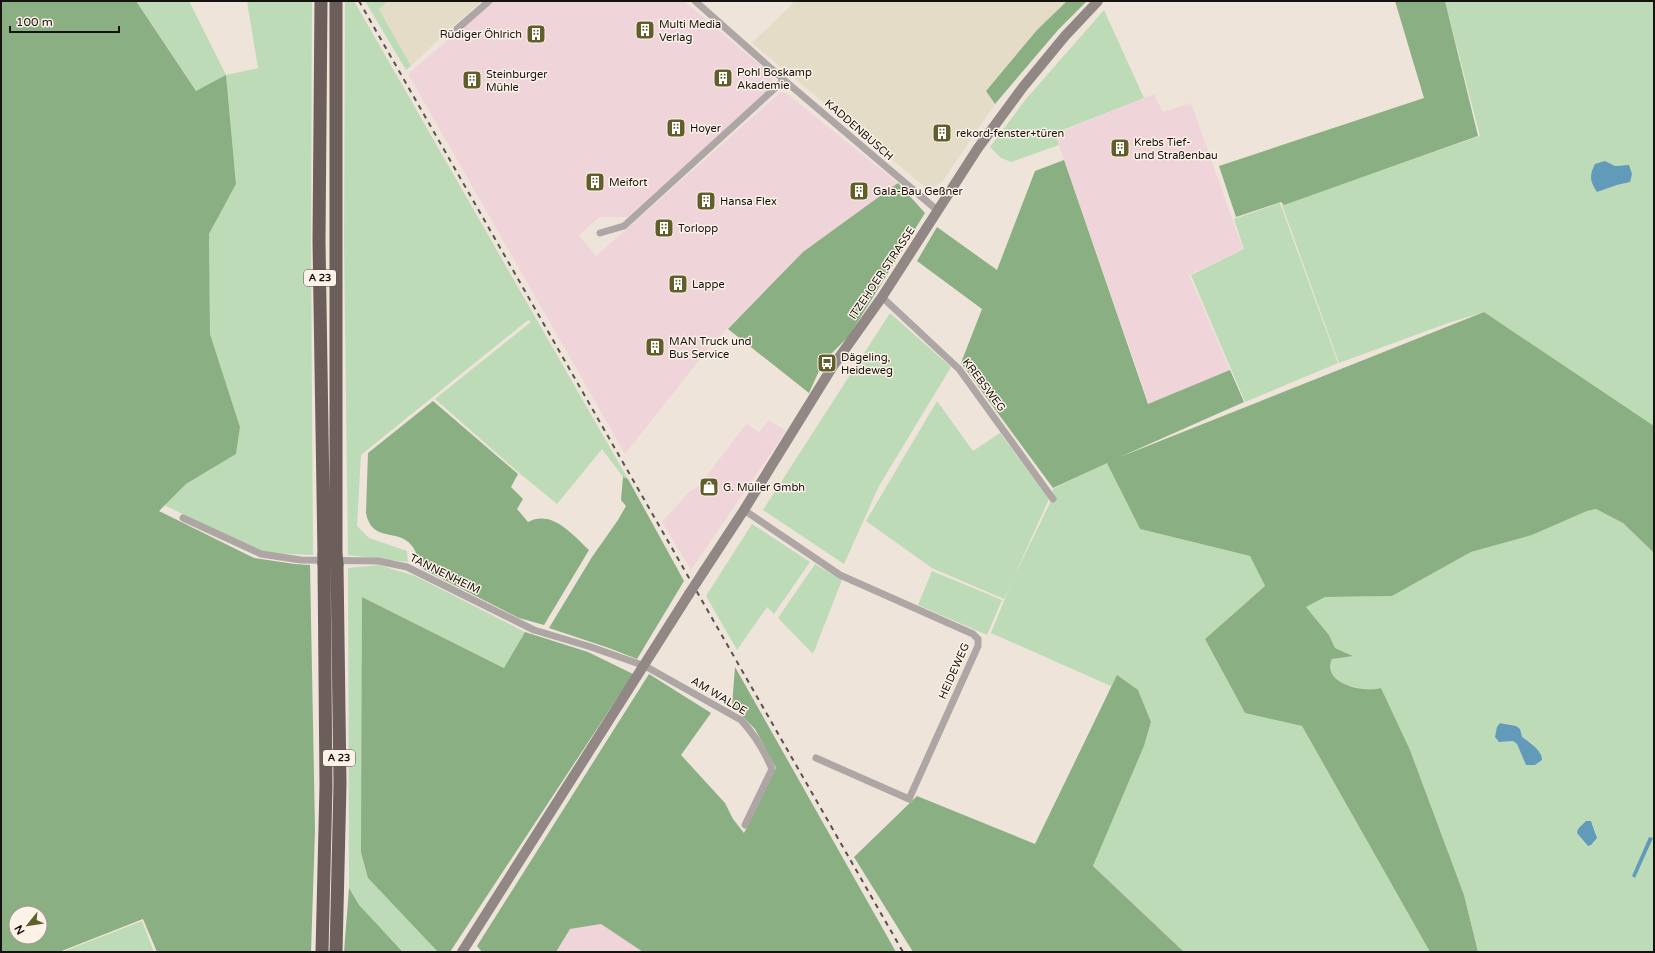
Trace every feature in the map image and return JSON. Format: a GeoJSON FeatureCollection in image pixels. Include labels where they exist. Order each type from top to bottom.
{"type":"FeatureCollection","features":[{"type":"Feature","properties":{"kind":"highway","name":"A 23"},"geometry":{"type":"LineString","coordinates":[[321,1],[319,241],[330,559],[340,784],[336,952]]}},
{"type":"Feature","properties":{"kind":"highway","name":"A 23"},"geometry":{"type":"LineString","coordinates":[[322,952],[330,559],[336,1]]}},
{"type":"Feature","properties":{"kind":"main road","name":"ITZEHOER STRASSE"},"geometry":{"type":"LineString","coordinates":[[462,952],[744,510],[833,366],[912,253],[937,210],[978,148],[1023,87],[1064,36],[1098,1]]}},
{"type":"Feature","properties":{"kind":"street"},"geometry":{"type":"LineString","coordinates":[[457,29],[489,1]]}},
{"type":"Feature","properties":{"kind":"street","name":"KADDENBUSCH"},"geometry":{"type":"LineString","coordinates":[[696,1],[784,80],[937,210]]}},
{"type":"Feature","properties":{"kind":"street"},"geometry":{"type":"LineString","coordinates":[[600,233],[624,226],[784,80]]}},
{"type":"Feature","properties":{"kind":"street","name":"KREBSWEG"},"geometry":{"type":"LineString","coordinates":[[882,297],[960,369],[1053,499]]}},
{"type":"Feature","properties":{"kind":"street","name":"HEIDEWEG"},"geometry":{"type":"LineString","coordinates":[[744,510],[840,575],[974,634],[978,639],[978,646],[909,799],[816,758]]}},
{"type":"Feature","properties":{"kind":"street","name":"TANNENHEIM"},"geometry":{"type":"LineString","coordinates":[[183,518],[261,554],[269,556],[301,560],[378,561],[407,567],[534,630],[591,647],[645,666]]}},
{"type":"Feature","properties":{"kind":"street","name":"AM WALDE"},"geometry":{"type":"LineString","coordinates":[[645,666],[741,720],[754,734],[764,750],[772,769],[745,825]]}},
{"type":"Feature","properties":{"kind":"shaded area"},"geometry":{"type":"Polygon","coordinates":[[[388,1],[482,1],[411,66],[379,9],[388,1]]]}},
{"type":"Feature","properties":{"kind":"shaded area"},"geometry":{"type":"Polygon","coordinates":[[[494,1],[684,1],[772,75],[772,87],[628,217],[600,217],[579,235],[596,256],[781,92],[786,93],[898,183],[803,253],[712,344],[625,454],[408,74],[494,1]]]}},
{"type":"Feature","properties":{"kind":"shaded area"},"geometry":{"type":"Polygon","coordinates":[[[795,1],[1067,1],[1037,30],[986,91],[995,104],[942,182],[933,188],[925,187],[752,43],[795,1]]]}},
{"type":"Feature","properties":{"kind":"shaded area"},"geometry":{"type":"Polygon","coordinates":[[[1154,94],[1163,112],[1191,103],[1243,249],[1189,275],[1230,370],[1149,404],[1055,134],[1154,94]]]}},
{"type":"Feature","properties":{"kind":"shaded area"},"geometry":{"type":"Polygon","coordinates":[[[769,420],[786,431],[691,570],[662,522],[689,492],[699,486],[746,424],[759,432],[769,420]]]}},
{"type":"Feature","properties":{"kind":"shaded area"},"geometry":{"type":"Polygon","coordinates":[[[601,924],[643,952],[556,952],[570,929],[601,924]]]}},
{"type":"Feature","properties":{"kind":"green space"},"geometry":{"type":"Polygon","coordinates":[[[1,1],[136,1],[196,91],[226,75],[236,184],[209,234],[210,334],[240,427],[236,454],[186,484],[159,511],[254,558],[310,565],[315,830],[311,952],[157,952],[143,919],[59,952],[1,952],[1,1]]]}},
{"type":"Feature","properties":{"kind":"green space"},"geometry":{"type":"Polygon","coordinates":[[[136,1],[189,1],[226,75],[258,68],[247,1],[312,1],[311,243],[313,555],[269,553],[254,549],[164,505],[186,484],[236,454],[240,427],[210,334],[209,234],[236,183],[226,76],[196,91],[136,1]]]}},
{"type":"Feature","properties":{"kind":"green space"},"geometry":{"type":"Polygon","coordinates":[[[345,1],[354,1],[628,479],[623,477],[602,449],[557,504],[435,399],[531,322],[528,320],[361,455],[357,526],[369,538],[407,551],[408,562],[348,555],[344,245],[345,1]]]}},
{"type":"Feature","properties":{"kind":"green space"},"geometry":{"type":"Polygon","coordinates":[[[365,1],[388,1],[379,9],[411,66],[406,70],[365,1]]]}},
{"type":"Feature","properties":{"kind":"green space"},"geometry":{"type":"Polygon","coordinates":[[[1067,1],[1087,1],[1058,30],[995,104],[986,91],[1037,30],[1067,1]]]}},
{"type":"Feature","properties":{"kind":"green space"},"geometry":{"type":"Polygon","coordinates":[[[1395,1],[1445,1],[1478,136],[1284,205],[1281,202],[1236,217],[1219,166],[1424,98],[1395,1]]]}},
{"type":"Feature","properties":{"kind":"green space"},"geometry":{"type":"Polygon","coordinates":[[[1445,1],[1654,1],[1654,426],[1484,312],[1448,323],[1339,363],[1282,205],[1480,136],[1445,1]],[[1605,161],[1597,192],[1630,182],[1622,165],[1615,166],[1605,161]]]}},
{"type":"Feature","properties":{"kind":"green space"},"geometry":{"type":"Polygon","coordinates":[[[1104,10],[1144,98],[1055,133],[1059,145],[1011,162],[1001,158],[990,147],[1026,99],[1104,10]]]}},
{"type":"Feature","properties":{"kind":"green space"},"geometry":{"type":"Polygon","coordinates":[[[1064,160],[1148,404],[1230,370],[1244,402],[1120,457],[1484,312],[1654,426],[1654,553],[1623,523],[1596,509],[1587,511],[1532,535],[1471,552],[1392,596],[1325,597],[1306,607],[1329,635],[1335,648],[1353,656],[1332,659],[1330,668],[1333,675],[1346,685],[1355,688],[1381,688],[1410,750],[1464,895],[1478,952],[1430,952],[1302,726],[1245,713],[1205,639],[1265,586],[1250,556],[1140,529],[1107,463],[1053,488],[961,363],[982,309],[917,261],[937,227],[997,270],[1035,171],[1064,160]]]}},
{"type":"Feature","properties":{"kind":"green space"},"geometry":{"type":"Polygon","coordinates":[[[898,183],[925,213],[849,336],[823,362],[809,393],[728,329],[803,252],[898,183]]]}},
{"type":"Feature","properties":{"kind":"green space"},"geometry":{"type":"Polygon","coordinates":[[[1280,203],[1338,363],[1245,402],[1191,275],[1244,249],[1234,219],[1280,203]]]}},
{"type":"Feature","properties":{"kind":"green space"},"geometry":{"type":"Polygon","coordinates":[[[890,313],[951,367],[879,486],[844,564],[763,510],[890,313]]]}},
{"type":"Feature","properties":{"kind":"green space"},"geometry":{"type":"Polygon","coordinates":[[[433,401],[518,474],[511,487],[523,499],[517,509],[528,522],[537,519],[554,521],[569,531],[589,550],[544,625],[519,618],[419,567],[415,551],[406,540],[380,532],[374,529],[369,523],[366,513],[368,453],[433,401]]]}},
{"type":"Feature","properties":{"kind":"green space"},"geometry":{"type":"Polygon","coordinates":[[[937,401],[973,451],[1000,433],[1049,499],[1004,599],[932,568],[866,521],[937,401]]]}},
{"type":"Feature","properties":{"kind":"green space"},"geometry":{"type":"Polygon","coordinates":[[[1107,462],[1140,529],[1250,556],[1265,586],[1205,639],[1245,713],[1302,726],[1430,952],[1184,952],[1093,866],[1144,746],[1151,723],[1138,690],[1113,687],[991,633],[1012,581],[1050,503],[1053,489],[1107,462]]]}},
{"type":"Feature","properties":{"kind":"green space"},"geometry":{"type":"Polygon","coordinates":[[[623,477],[628,479],[684,581],[637,659],[549,628],[592,557],[626,506],[621,500],[623,477]]]}},
{"type":"Feature","properties":{"kind":"green space"},"geometry":{"type":"Polygon","coordinates":[[[1596,509],[1623,523],[1654,553],[1654,952],[1478,952],[1464,895],[1410,750],[1381,688],[1365,689],[1346,685],[1338,681],[1330,668],[1332,659],[1352,655],[1335,648],[1329,635],[1306,607],[1325,597],[1392,596],[1471,552],[1532,535],[1587,511],[1596,509]],[[1500,723],[1502,742],[1513,740],[1517,744],[1526,765],[1535,765],[1542,760],[1532,743],[1522,737],[1508,724],[1500,723]],[[1591,821],[1577,833],[1588,846],[1596,833],[1591,821]]]}},
{"type":"Feature","properties":{"kind":"green space"},"geometry":{"type":"Polygon","coordinates":[[[752,524],[810,562],[774,614],[767,607],[737,650],[706,596],[752,524]]]}},
{"type":"Feature","properties":{"kind":"green space"},"geometry":{"type":"Polygon","coordinates":[[[815,564],[842,580],[813,654],[778,618],[815,564]]]}},
{"type":"Feature","properties":{"kind":"green space"},"geometry":{"type":"Polygon","coordinates":[[[379,565],[415,576],[525,632],[505,668],[362,597],[368,878],[438,952],[404,952],[358,905],[349,888],[348,568],[379,565]]]}},
{"type":"Feature","properties":{"kind":"green space"},"geometry":{"type":"Polygon","coordinates":[[[932,571],[1002,600],[987,635],[918,605],[932,571]]]}},
{"type":"Feature","properties":{"kind":"green space"},"geometry":{"type":"Polygon","coordinates":[[[362,597],[504,668],[525,632],[588,652],[633,674],[450,952],[438,952],[368,878],[361,852],[362,597]]]}},
{"type":"Feature","properties":{"kind":"green space"},"geometry":{"type":"Polygon","coordinates":[[[735,667],[896,952],[643,952],[601,924],[570,929],[556,952],[482,952],[477,946],[649,674],[711,713],[681,755],[725,803],[733,819],[744,833],[776,768],[755,729],[732,706],[735,667]]]}},
{"type":"Feature","properties":{"kind":"green space"},"geometry":{"type":"Polygon","coordinates":[[[1117,675],[1138,690],[1151,722],[1144,746],[1093,866],[1184,952],[913,952],[854,857],[917,796],[1035,844],[1117,675]]]}},
{"type":"Feature","properties":{"kind":"green space"},"geometry":{"type":"Polygon","coordinates":[[[349,888],[359,905],[403,952],[344,952],[349,888]]]}},
{"type":"Feature","properties":{"kind":"green space"},"geometry":{"type":"Polygon","coordinates":[[[142,921],[154,952],[62,952],[142,921]]]}},
{"type":"Feature","properties":{"kind":"water"},"geometry":{"type":"Polygon","coordinates":[[[1605,161],[1615,166],[1629,165],[1632,174],[1630,182],[1597,192],[1593,185],[1591,175],[1595,164],[1605,161]]]}},
{"type":"Feature","properties":{"kind":"water"},"geometry":{"type":"Polygon","coordinates":[[[1500,723],[1516,726],[1520,729],[1522,737],[1538,750],[1542,760],[1535,765],[1526,765],[1517,744],[1513,741],[1499,742],[1495,737],[1497,727],[1500,723]]]}},
{"type":"Feature","properties":{"kind":"water"},"geometry":{"type":"Polygon","coordinates":[[[1586,821],[1591,821],[1597,838],[1591,845],[1588,846],[1577,833],[1578,829],[1586,821]]]}},
{"type":"Feature","properties":{"kind":"water"},"geometry":{"type":"Polygon","coordinates":[[[1649,837],[1653,838],[1635,878],[1632,876],[1649,837]]]}},
{"type":"Feature","properties":{"kind":"railway"},"geometry":{"type":"LineString","coordinates":[[359,1],[903,952]]}},
{"type":"Feature","properties":{"kind":"place","name":"Multi Media Verlag"},"geometry":{"type":"Point","coordinates":[645,30]}},
{"type":"Feature","properties":{"kind":"place","name":"Rüdiger Öhlrich"},"geometry":{"type":"Point","coordinates":[536,34]}},
{"type":"Feature","properties":{"kind":"place","name":"Pohl Boskamp Akademie"},"geometry":{"type":"Point","coordinates":[723,78]}},
{"type":"Feature","properties":{"kind":"place","name":"Steinburger Mühle"},"geometry":{"type":"Point","coordinates":[472,80]}},
{"type":"Feature","properties":{"kind":"place","name":"Hoyer"},"geometry":{"type":"Point","coordinates":[676,128]}},
{"type":"Feature","properties":{"kind":"place","name":"rekord-fenster+türen"},"geometry":{"type":"Point","coordinates":[942,133]}},
{"type":"Feature","properties":{"kind":"place","name":"Krebs Tief- und Straßenbau"},"geometry":{"type":"Point","coordinates":[1120,148]}},
{"type":"Feature","properties":{"kind":"place","name":"Meifort"},"geometry":{"type":"Point","coordinates":[595,182]}},
{"type":"Feature","properties":{"kind":"place","name":"Gala-Bau Geßner"},"geometry":{"type":"Point","coordinates":[859,191]}},
{"type":"Feature","properties":{"kind":"place","name":"Hansa Flex"},"geometry":{"type":"Point","coordinates":[706,201]}},
{"type":"Feature","properties":{"kind":"place","name":"Torlopp"},"geometry":{"type":"Point","coordinates":[664,228]}},
{"type":"Feature","properties":{"kind":"place","name":"Lappe"},"geometry":{"type":"Point","coordinates":[678,284]}},
{"type":"Feature","properties":{"kind":"place","name":"MAN Truck und Bus Service"},"geometry":{"type":"Point","coordinates":[655,347]}},
{"type":"Feature","properties":{"kind":"place","name":"Dägeling, Heideweg"},"geometry":{"type":"Point","coordinates":[827,363]}},
{"type":"Feature","properties":{"kind":"place","name":"G. Müller Gmbh"},"geometry":{"type":"Point","coordinates":[709,487]}}]}
